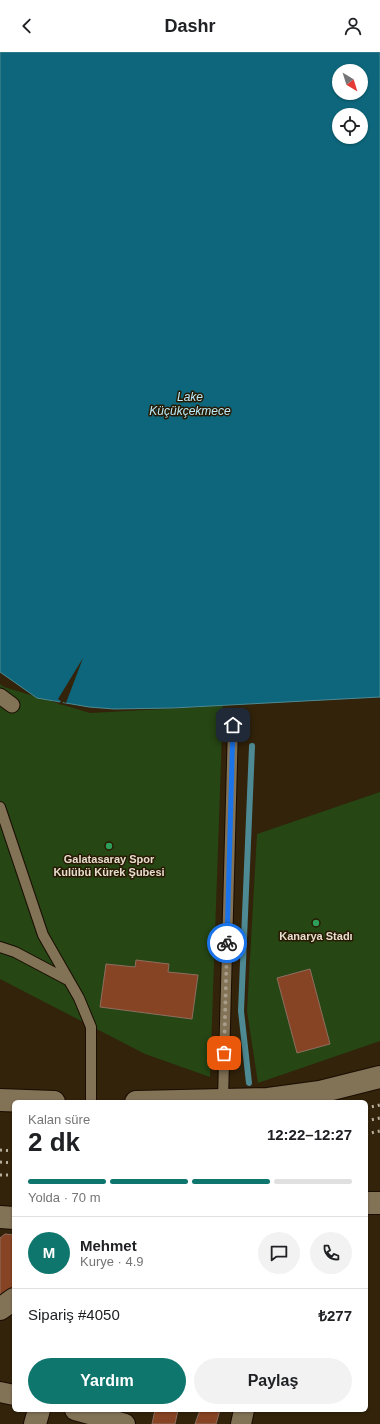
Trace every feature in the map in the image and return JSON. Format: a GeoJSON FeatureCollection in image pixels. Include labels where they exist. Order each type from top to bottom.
{"type":"FeatureCollection","features":[{"type":"Feature","properties":{"kind":"street"},"geometry":{"type":"LineString","coordinates":[[0,696],[12,705]]}},
{"type":"Feature","properties":{"kind":"street"},"geometry":{"type":"LineString","coordinates":[[223,1100],[268,1099],[320,1092],[380,1077]]}},
{"type":"Feature","properties":{"kind":"street"},"geometry":{"type":"LineString","coordinates":[[0,1100],[12,1100]]}},
{"type":"Feature","properties":{"kind":"street"},"geometry":{"type":"LineString","coordinates":[[368,1203],[380,1202]]}},
{"type":"Feature","properties":{"kind":"street"},"geometry":{"type":"LineString","coordinates":[[0,1216],[12,1218]]}},
{"type":"Feature","properties":{"kind":"street"},"geometry":{"type":"LineString","coordinates":[[0,1309],[12,1300]]}},
{"type":"Feature","properties":{"kind":"street"},"geometry":{"type":"LineString","coordinates":[[0,1392],[12,1395]]}},
{"type":"Feature","properties":{"kind":"street"},"geometry":{"type":"LineString","coordinates":[[35,1424],[38,1412]]}},
{"type":"Feature","properties":{"kind":"street"},"geometry":{"type":"LineString","coordinates":[[82,1412],[125,1424]]}},
{"type":"Feature","properties":{"kind":"street"},"geometry":{"type":"LineString","coordinates":[[241,1424],[244,1412]]}},
{"type":"Feature","properties":{"kind":"lane"},"geometry":{"type":"LineString","coordinates":[[223,1100],[233,725]]}},
{"type":"Feature","properties":{"kind":"lane"},"geometry":{"type":"LineString","coordinates":[[0,808],[43,935],[79,998],[91,1026],[91,1100]]}},
{"type":"Feature","properties":{"kind":"lane"},"geometry":{"type":"LineString","coordinates":[[0,947],[15,952],[69,980]]}},
{"type":"Feature","properties":{"kind":"green space","name":"Galatasaray Spor Kulübü Kürek Şubesi"},"geometry":{"type":"Polygon","coordinates":[[[0,684],[4,687],[90,713],[201,707],[223,704],[210,1077],[145,1054],[0,979],[0,684]]]}},
{"type":"Feature","properties":{"kind":"green space","name":"Kanarya Stadı"},"geometry":{"type":"Polygon","coordinates":[[[380,792],[380,1041],[258,1083],[247,1011],[257,834],[380,792]]]}},
{"type":"Feature","properties":{"kind":"water","name":"Lake Küçükçekmece"},"geometry":{"type":"Polygon","coordinates":[[[0,52],[380,52],[380,697],[173,708],[114,709],[89,707],[37,698],[0,672],[0,52]]]}},
{"type":"Feature","properties":{"kind":"pier"},"geometry":{"type":"Polygon","coordinates":[[[83,658],[66,703],[63,702],[62,705],[59,704],[61,701],[58,699],[83,658]]]}},
{"type":"Feature","properties":{"kind":"building"},"geometry":{"type":"Polygon","coordinates":[[[136,960],[169,964],[168,972],[198,975],[192,1019],[100,1007],[106,964],[135,967],[136,960]]]}},
{"type":"Feature","properties":{"kind":"building"},"geometry":{"type":"Polygon","coordinates":[[[310,969],[330,1044],[297,1053],[277,978],[310,969]]]}},
{"type":"Feature","properties":{"kind":"building"},"geometry":{"type":"Polygon","coordinates":[[[5,1234],[12,1235],[12,1290],[0,1297],[0,1238],[5,1234]]]}},
{"type":"Feature","properties":{"kind":"building"},"geometry":{"type":"Polygon","coordinates":[[[155,1412],[178,1412],[175,1424],[152,1424],[155,1412]]]}},
{"type":"Feature","properties":{"kind":"building"},"geometry":{"type":"Polygon","coordinates":[[[199,1412],[219,1412],[216,1424],[195,1424],[199,1412]]]}},
{"type":"Feature","properties":{"kind":"waterway"},"geometry":{"type":"LineString","coordinates":[[249,1083],[241,1011],[252,746]]}},
{"type":"Feature","properties":{"kind":"railway"},"geometry":{"type":"LineString","coordinates":[[368,1108],[380,1105]]}},
{"type":"Feature","properties":{"kind":"railway"},"geometry":{"type":"LineString","coordinates":[[368,1121],[380,1118]]}},
{"type":"Feature","properties":{"kind":"railway"},"geometry":{"type":"LineString","coordinates":[[368,1134],[380,1131]]}},
{"type":"Feature","properties":{"kind":"railway"},"geometry":{"type":"LineString","coordinates":[[0,1150],[12,1151]]}},
{"type":"Feature","properties":{"kind":"railway"},"geometry":{"type":"LineString","coordinates":[[0,1162],[12,1163]]}},
{"type":"Feature","properties":{"kind":"railway"},"geometry":{"type":"LineString","coordinates":[[0,1175],[12,1175]]}},
{"type":"Feature","properties":{"kind":"way so far"},"geometry":{"type":"LineString","coordinates":[[224,1053],[227,943]]}},
{"type":"Feature","properties":{"kind":"place","name":"Galatasaray Spor Kulübü Kürek Şubesi"},"geometry":{"type":"Point","coordinates":[109,846]}},
{"type":"Feature","properties":{"kind":"place","name":"Kanarya Stadı"},"geometry":{"type":"Point","coordinates":[316,923]}},
{"type":"Feature","properties":{"kind":"route"},"geometry":{"type":"LineString","coordinates":[[227,943],[233,725]]}}]}
